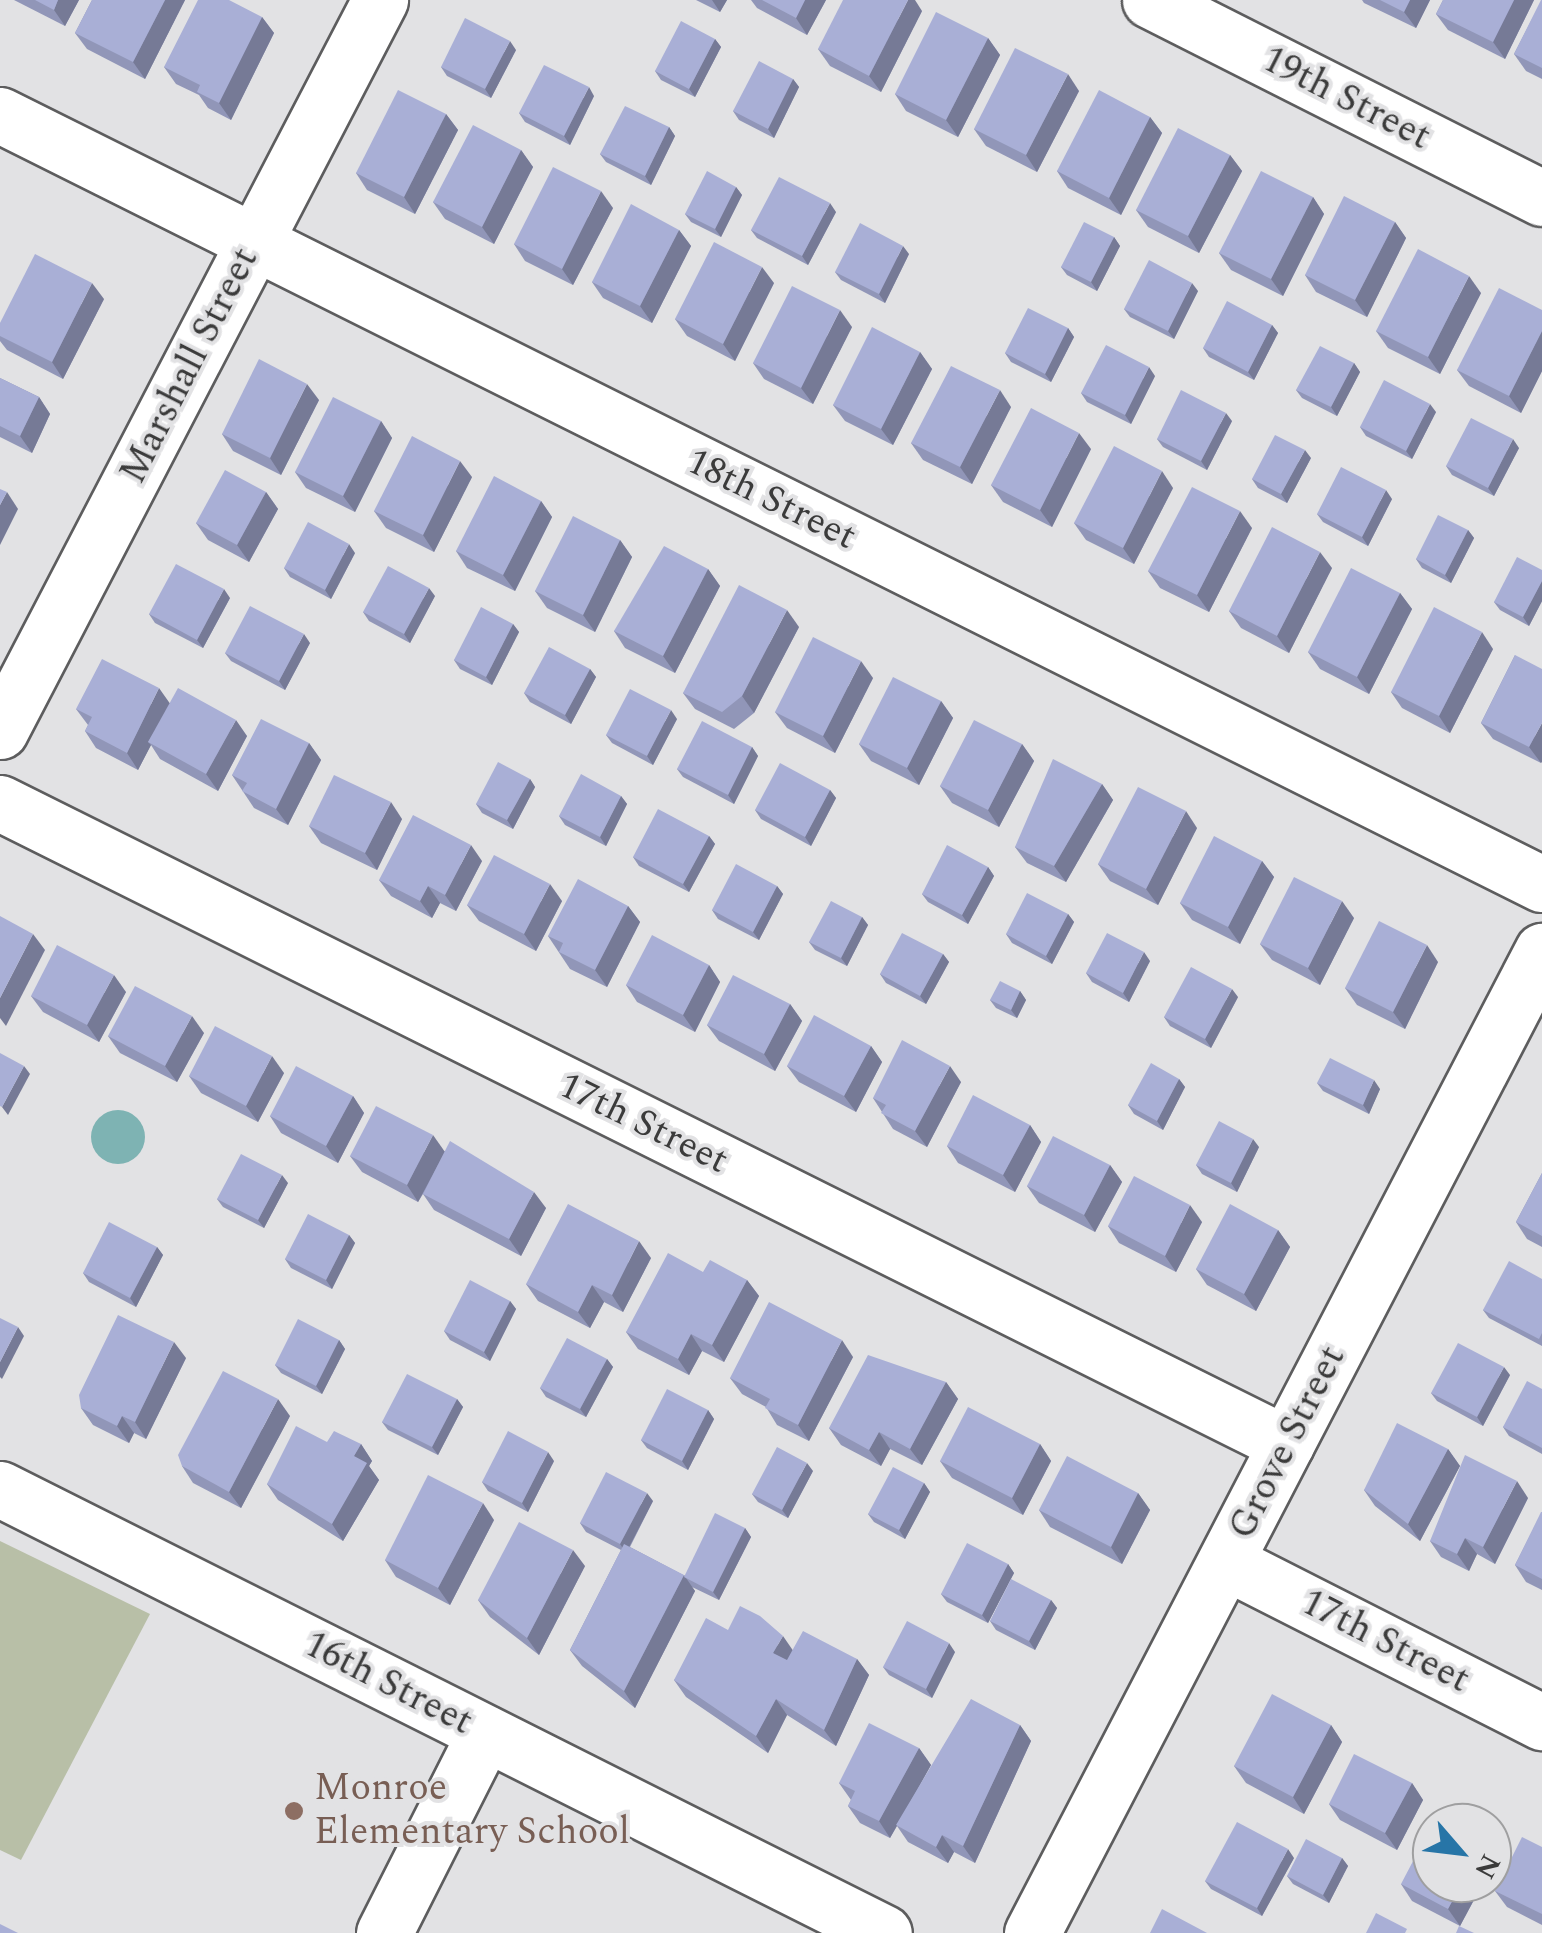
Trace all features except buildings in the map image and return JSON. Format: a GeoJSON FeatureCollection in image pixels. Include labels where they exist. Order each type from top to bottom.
{"type":"FeatureCollection","features":[{"type":"Feature","properties":{"kind":"street","name":"Marshall Street"},"geometry":{"type":"LineString","coordinates":[[0,731],[380,0]]}},
{"type":"Feature","properties":{"kind":"street","name":"19th Street"},"geometry":{"type":"LineString","coordinates":[[1150,0],[1542,198]]}},
{"type":"Feature","properties":{"kind":"street","name":"18th Street"},"geometry":{"type":"LineString","coordinates":[[0,115],[1542,884]]}},
{"type":"Feature","properties":{"kind":"street","name":"17th Street"},"geometry":{"type":"LineString","coordinates":[[0,804],[1286,1444]]}},
{"type":"Feature","properties":{"kind":"street","name":"Grove Street"},"geometry":{"type":"LineString","coordinates":[[1032,1933],[1228,1563],[1286,1444],[1534,986]]}},
{"type":"Feature","properties":{"kind":"street","name":"16th Street"},"geometry":{"type":"LineString","coordinates":[[0,1489],[486,1733],[855,1927]]}},
{"type":"Feature","properties":{"kind":"street","name":"17th Street"},"geometry":{"type":"LineString","coordinates":[[1228,1563],[1542,1722]]}},
{"type":"Feature","properties":{"kind":"street"},"geometry":{"type":"LineString","coordinates":[[384,1933],[486,1733]]}},
{"type":"Feature","properties":{"kind":"green space"},"geometry":{"type":"Polygon","coordinates":[[[0,1541],[150,1614],[21,1860],[0,1850],[0,1541]]]}},
{"type":"Feature","properties":{"kind":"water"},"geometry":{"type":"Polygon","coordinates":[[[118,1110],[137,1118],[145,1137],[137,1156],[118,1164],[99,1156],[91,1137],[99,1118],[118,1110]]]}},
{"type":"Feature","properties":{"kind":"place","name":"Monroe Elementary School"},"geometry":{"type":"Point","coordinates":[294,1811]}}]}
